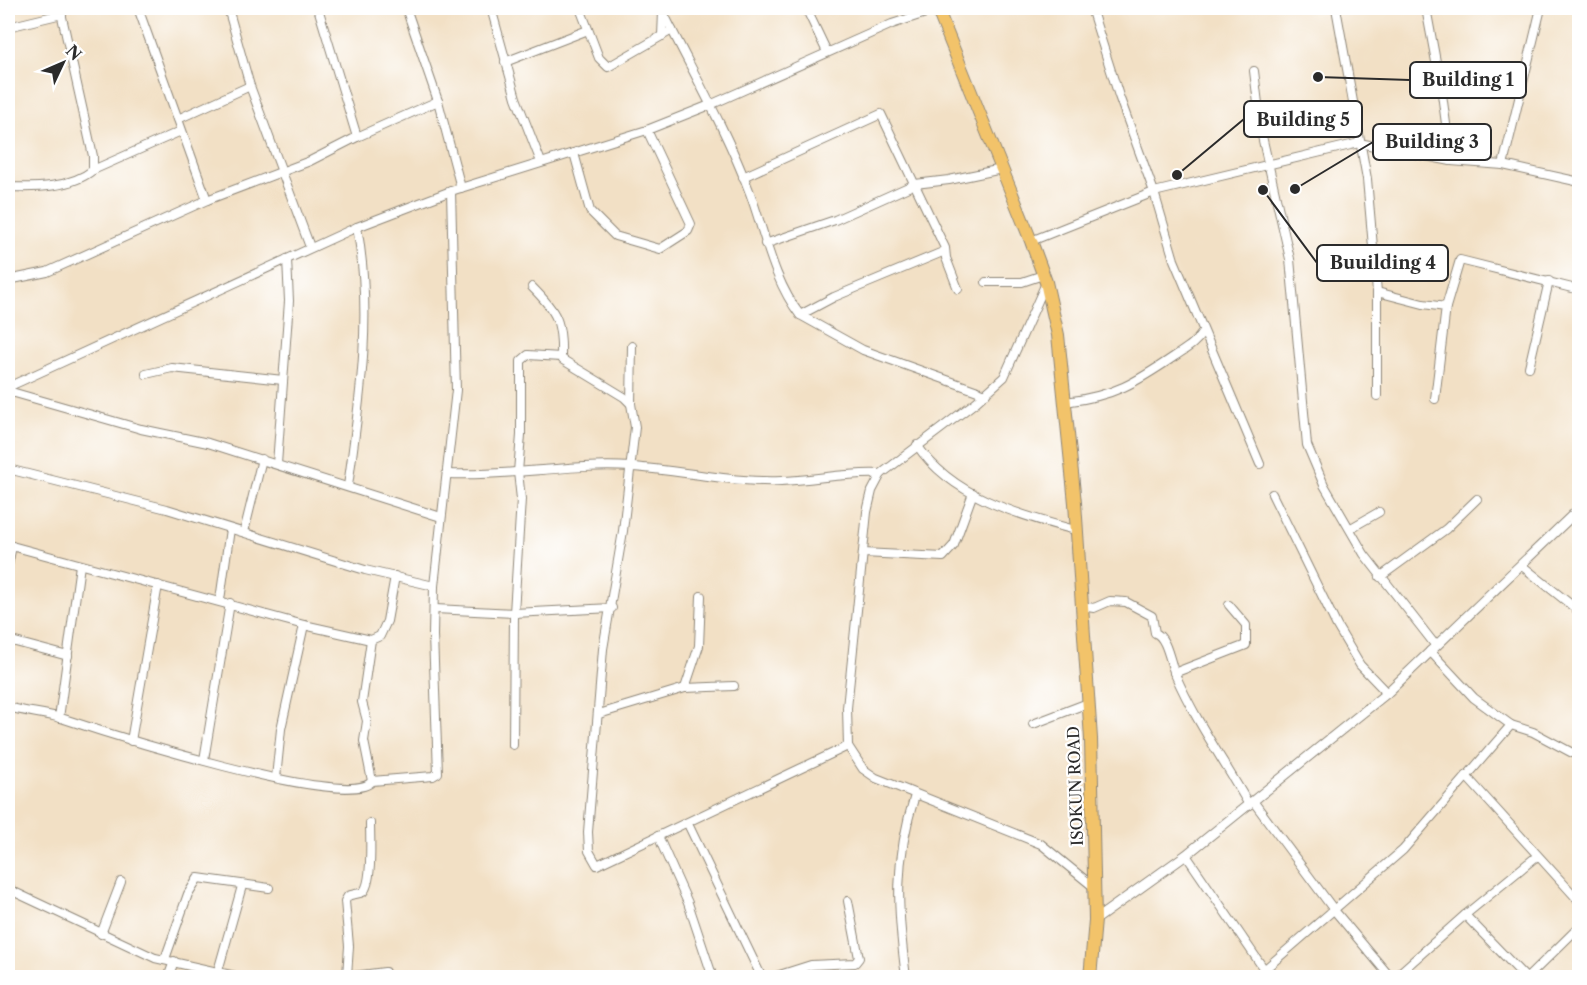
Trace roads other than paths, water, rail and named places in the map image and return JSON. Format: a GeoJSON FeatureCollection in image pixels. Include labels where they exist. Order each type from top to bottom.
{"type":"FeatureCollection","features":[{"type":"Feature","properties":{"kind":"main road","name":"ISOKUN ROAD"},"geometry":{"type":"LineString","coordinates":[[939,8],[1031,241],[1044,279],[1058,335],[1088,703],[1095,888],[1090,978]]}},
{"type":"Feature","properties":{"kind":"street"},"geometry":{"type":"LineString","coordinates":[[138,8],[207,200]]}},
{"type":"Feature","properties":{"kind":"street"},"geometry":{"type":"LineString","coordinates":[[228,8],[250,87],[310,247]]}},
{"type":"Feature","properties":{"kind":"street"},"geometry":{"type":"LineString","coordinates":[[318,8],[357,137]]}},
{"type":"Feature","properties":{"kind":"street"},"geometry":{"type":"LineString","coordinates":[[406,8],[438,101],[461,188]]}},
{"type":"Feature","properties":{"kind":"street"},"geometry":{"type":"LineString","coordinates":[[491,8],[505,62],[541,162]]}},
{"type":"Feature","properties":{"kind":"street"},"geometry":{"type":"LineString","coordinates":[[580,8],[599,58],[608,67],[672,30]]}},
{"type":"Feature","properties":{"kind":"street"},"geometry":{"type":"LineString","coordinates":[[806,8],[827,52]]}},
{"type":"Feature","properties":{"kind":"street"},"geometry":{"type":"LineString","coordinates":[[8,389],[357,227],[451,191],[647,130],[710,105],[827,52],[939,8]]}},
{"type":"Feature","properties":{"kind":"street"},"geometry":{"type":"LineString","coordinates":[[1091,8],[1119,96],[1154,192],[1174,260],[1260,464]]}},
{"type":"Feature","properties":{"kind":"street"},"geometry":{"type":"LineString","coordinates":[[1336,8],[1367,178],[1377,292],[1377,396]]}},
{"type":"Feature","properties":{"kind":"street"},"geometry":{"type":"LineString","coordinates":[[1426,8],[1442,94],[1451,161]]}},
{"type":"Feature","properties":{"kind":"street"},"geometry":{"type":"LineString","coordinates":[[1503,165],[1541,8]]}},
{"type":"Feature","properties":{"kind":"street"},"geometry":{"type":"LineString","coordinates":[[662,9],[662,36]]}},
{"type":"Feature","properties":{"kind":"street"},"geometry":{"type":"LineString","coordinates":[[662,9],[743,177],[765,244],[793,306],[800,315],[835,337],[863,350],[986,394]]}},
{"type":"Feature","properties":{"kind":"street"},"geometry":{"type":"LineString","coordinates":[[8,27],[61,11],[93,156],[93,170]]}},
{"type":"Feature","properties":{"kind":"street"},"geometry":{"type":"LineString","coordinates":[[505,62],[588,30]]}},
{"type":"Feature","properties":{"kind":"street"},"geometry":{"type":"LineString","coordinates":[[1254,71],[1262,136],[1290,259],[1302,401],[1308,442],[1324,485],[1380,577],[1474,698],[1511,725],[1533,732],[1580,757]]}},
{"type":"Feature","properties":{"kind":"street"},"geometry":{"type":"LineString","coordinates":[[178,118],[250,87]]}},
{"type":"Feature","properties":{"kind":"street"},"geometry":{"type":"LineString","coordinates":[[8,280],[47,272],[207,200],[336,150],[357,137],[438,101]]}},
{"type":"Feature","properties":{"kind":"street"},"geometry":{"type":"LineString","coordinates":[[743,177],[881,114],[945,251],[957,289]]}},
{"type":"Feature","properties":{"kind":"street"},"geometry":{"type":"LineString","coordinates":[[574,153],[591,211],[601,225],[615,236],[656,249],[664,248],[688,231],[691,224],[647,130]]}},
{"type":"Feature","properties":{"kind":"street"},"geometry":{"type":"LineString","coordinates":[[8,188],[36,188],[81,179],[93,170],[181,131]]}},
{"type":"Feature","properties":{"kind":"street"},"geometry":{"type":"LineString","coordinates":[[1031,241],[1154,192],[1202,179],[1269,166],[1359,142],[1451,161],[1503,165],[1580,182]]}},
{"type":"Feature","properties":{"kind":"street"},"geometry":{"type":"LineString","coordinates":[[93,156],[110,162]]}},
{"type":"Feature","properties":{"kind":"street"},"geometry":{"type":"LineString","coordinates":[[765,244],[835,220],[915,183],[949,180],[1002,170]]}},
{"type":"Feature","properties":{"kind":"street"},"geometry":{"type":"LineString","coordinates":[[8,707],[59,718],[234,770],[331,788],[365,787],[372,781],[433,776],[440,770],[434,673],[434,586],[456,390],[457,348],[451,191]]}},
{"type":"Feature","properties":{"kind":"street"},"geometry":{"type":"LineString","coordinates":[[348,486],[365,343],[363,260],[357,227]]}},
{"type":"Feature","properties":{"kind":"street"},"geometry":{"type":"LineString","coordinates":[[800,315],[834,297],[945,251]]}},
{"type":"Feature","properties":{"kind":"street"},"geometry":{"type":"LineString","coordinates":[[277,464],[290,301],[287,259]]}},
{"type":"Feature","properties":{"kind":"street"},"geometry":{"type":"LineString","coordinates":[[1436,399],[1446,307],[1460,260],[1580,290]]}},
{"type":"Feature","properties":{"kind":"street"},"geometry":{"type":"LineString","coordinates":[[986,282],[1022,282],[1044,279],[1004,377],[986,394],[881,474],[872,491],[867,512],[848,696],[848,746],[863,769],[883,782],[1017,832],[1041,844],[1095,888]]}},
{"type":"Feature","properties":{"kind":"street"},"geometry":{"type":"LineString","coordinates":[[1529,367],[1549,281]]}},
{"type":"Feature","properties":{"kind":"street"},"geometry":{"type":"LineString","coordinates":[[532,286],[556,314],[561,335],[561,357],[568,365],[624,397],[632,404]]}},
{"type":"Feature","properties":{"kind":"street"},"geometry":{"type":"LineString","coordinates":[[1377,292],[1423,304],[1446,307]]}},
{"type":"Feature","properties":{"kind":"street"},"geometry":{"type":"LineString","coordinates":[[1065,402],[1091,399],[1139,382],[1196,344],[1203,332]]}},
{"type":"Feature","properties":{"kind":"street"},"geometry":{"type":"LineString","coordinates":[[1196,344],[1208,344]]}},
{"type":"Feature","properties":{"kind":"street"},"geometry":{"type":"LineString","coordinates":[[632,346],[632,404],[635,417],[612,608],[603,649],[588,832],[589,851],[597,865],[688,824],[848,746]]}},
{"type":"Feature","properties":{"kind":"street"},"geometry":{"type":"LineString","coordinates":[[513,746],[514,613],[521,499],[518,472],[521,435],[521,362],[528,355],[561,357]]}},
{"type":"Feature","properties":{"kind":"street"},"geometry":{"type":"LineString","coordinates":[[146,374],[172,368],[283,380]]}},
{"type":"Feature","properties":{"kind":"street"},"geometry":{"type":"LineString","coordinates":[[8,389],[141,429],[208,443],[441,517]]}},
{"type":"Feature","properties":{"kind":"street"},"geometry":{"type":"LineString","coordinates":[[917,445],[931,465],[973,493],[1033,519],[1075,530]]}},
{"type":"Feature","properties":{"kind":"street"},"geometry":{"type":"LineString","coordinates":[[244,532],[262,459]]}},
{"type":"Feature","properties":{"kind":"street"},"geometry":{"type":"LineString","coordinates":[[448,474],[482,476],[630,466],[781,482],[850,472],[881,474]]}},
{"type":"Feature","properties":{"kind":"street"},"geometry":{"type":"LineString","coordinates":[[8,469],[167,509],[325,558],[434,586]]}},
{"type":"Feature","properties":{"kind":"street"},"geometry":{"type":"LineString","coordinates":[[863,553],[943,557],[954,545],[973,493]]}},
{"type":"Feature","properties":{"kind":"street"},"geometry":{"type":"LineString","coordinates":[[1272,494],[1337,626],[1360,665],[1387,693]]}},
{"type":"Feature","properties":{"kind":"street"},"geometry":{"type":"LineString","coordinates":[[1380,577],[1446,529],[1477,500]]}},
{"type":"Feature","properties":{"kind":"street"},"geometry":{"type":"LineString","coordinates":[[1095,920],[1186,855],[1387,693],[1580,508]]}},
{"type":"Feature","properties":{"kind":"street"},"geometry":{"type":"LineString","coordinates":[[1351,528],[1379,512]]}},
{"type":"Feature","properties":{"kind":"street"},"geometry":{"type":"LineString","coordinates":[[220,600],[230,529]]}},
{"type":"Feature","properties":{"kind":"street"},"geometry":{"type":"LineString","coordinates":[[8,565],[10,546],[220,600],[304,625],[371,640],[380,636],[387,621],[395,576]]}},
{"type":"Feature","properties":{"kind":"street"},"geometry":{"type":"LineString","coordinates":[[59,718],[80,565]]}},
{"type":"Feature","properties":{"kind":"street"},"geometry":{"type":"LineString","coordinates":[[1521,565],[1580,612]]}},
{"type":"Feature","properties":{"kind":"street"},"geometry":{"type":"LineString","coordinates":[[131,741],[158,585]]}},
{"type":"Feature","properties":{"kind":"street"},"geometry":{"type":"LineString","coordinates":[[1080,595],[1095,608],[1110,601],[1126,602],[1147,612],[1154,622],[1155,633],[1161,637],[1174,673],[1206,738],[1251,803],[1334,910],[1392,978],[1537,856]]}},
{"type":"Feature","properties":{"kind":"street"},"geometry":{"type":"LineString","coordinates":[[686,688],[699,646],[701,596]]}},
{"type":"Feature","properties":{"kind":"street"},"geometry":{"type":"LineString","coordinates":[[204,760],[230,603]]}},
{"type":"Feature","properties":{"kind":"street"},"geometry":{"type":"LineString","coordinates":[[1174,673],[1245,645],[1248,636],[1246,625],[1228,605]]}},
{"type":"Feature","properties":{"kind":"street"},"geometry":{"type":"LineString","coordinates":[[435,609],[514,613],[612,608]]}},
{"type":"Feature","properties":{"kind":"street"},"geometry":{"type":"LineString","coordinates":[[276,778],[281,729],[304,625]]}},
{"type":"Feature","properties":{"kind":"street"},"geometry":{"type":"LineString","coordinates":[[8,640],[68,656]]}},
{"type":"Feature","properties":{"kind":"street"},"geometry":{"type":"LineString","coordinates":[[371,640],[362,702],[367,722],[364,741],[372,781]]}},
{"type":"Feature","properties":{"kind":"street"},"geometry":{"type":"LineString","coordinates":[[599,714],[686,688],[734,686]]}},
{"type":"Feature","properties":{"kind":"street"},"geometry":{"type":"LineString","coordinates":[[1033,724],[1088,703]]}},
{"type":"Feature","properties":{"kind":"street"},"geometry":{"type":"LineString","coordinates":[[1264,970],[1403,850],[1511,725]]}},
{"type":"Feature","properties":{"kind":"street"},"geometry":{"type":"LineString","coordinates":[[1466,776],[1580,902]]}},
{"type":"Feature","properties":{"kind":"street"},"geometry":{"type":"LineString","coordinates":[[906,977],[898,921],[897,883],[906,826],[915,795]]}},
{"type":"Feature","properties":{"kind":"street"},"geometry":{"type":"LineString","coordinates":[[347,976],[349,946],[345,901],[348,896],[360,893],[365,888],[370,867],[370,823]]}},
{"type":"Feature","properties":{"kind":"street"},"geometry":{"type":"LineString","coordinates":[[688,824],[762,978]]}},
{"type":"Feature","properties":{"kind":"street"},"geometry":{"type":"LineString","coordinates":[[658,836],[688,903],[712,978]]}},
{"type":"Feature","properties":{"kind":"street"},"geometry":{"type":"LineString","coordinates":[[1186,855],[1270,978]]}},
{"type":"Feature","properties":{"kind":"street"},"geometry":{"type":"LineString","coordinates":[[165,958],[193,883],[204,877],[242,886],[269,888]]}},
{"type":"Feature","properties":{"kind":"street"},"geometry":{"type":"LineString","coordinates":[[101,934],[122,882]]}},
{"type":"Feature","properties":{"kind":"street"},"geometry":{"type":"LineString","coordinates":[[218,971],[242,886]]}},
{"type":"Feature","properties":{"kind":"street"},"geometry":{"type":"LineString","coordinates":[[8,890],[155,958],[165,958],[244,978]]}},
{"type":"Feature","properties":{"kind":"street"},"geometry":{"type":"LineString","coordinates":[[770,978],[811,965],[855,963],[858,958],[848,901]]}},
{"type":"Feature","properties":{"kind":"street"},"geometry":{"type":"LineString","coordinates":[[1465,915],[1526,978],[1580,926]]}},
{"type":"Feature","properties":{"kind":"street"},"geometry":{"type":"LineString","coordinates":[[168,978],[174,961]]}},
{"type":"Feature","properties":{"kind":"street"},"geometry":{"type":"LineString","coordinates":[[338,978],[385,972],[387,978]]}},
{"type":"Feature","properties":{"kind":"place","name":"Building 1"},"geometry":{"type":"Point","coordinates":[1318,77]}},
{"type":"Feature","properties":{"kind":"place","name":"Building 5"},"geometry":{"type":"Point","coordinates":[1177,175]}},
{"type":"Feature","properties":{"kind":"place","name":"Building 3"},"geometry":{"type":"Point","coordinates":[1295,189]}},
{"type":"Feature","properties":{"kind":"place","name":"Buuilding 4"},"geometry":{"type":"Point","coordinates":[1263,190]}}]}
